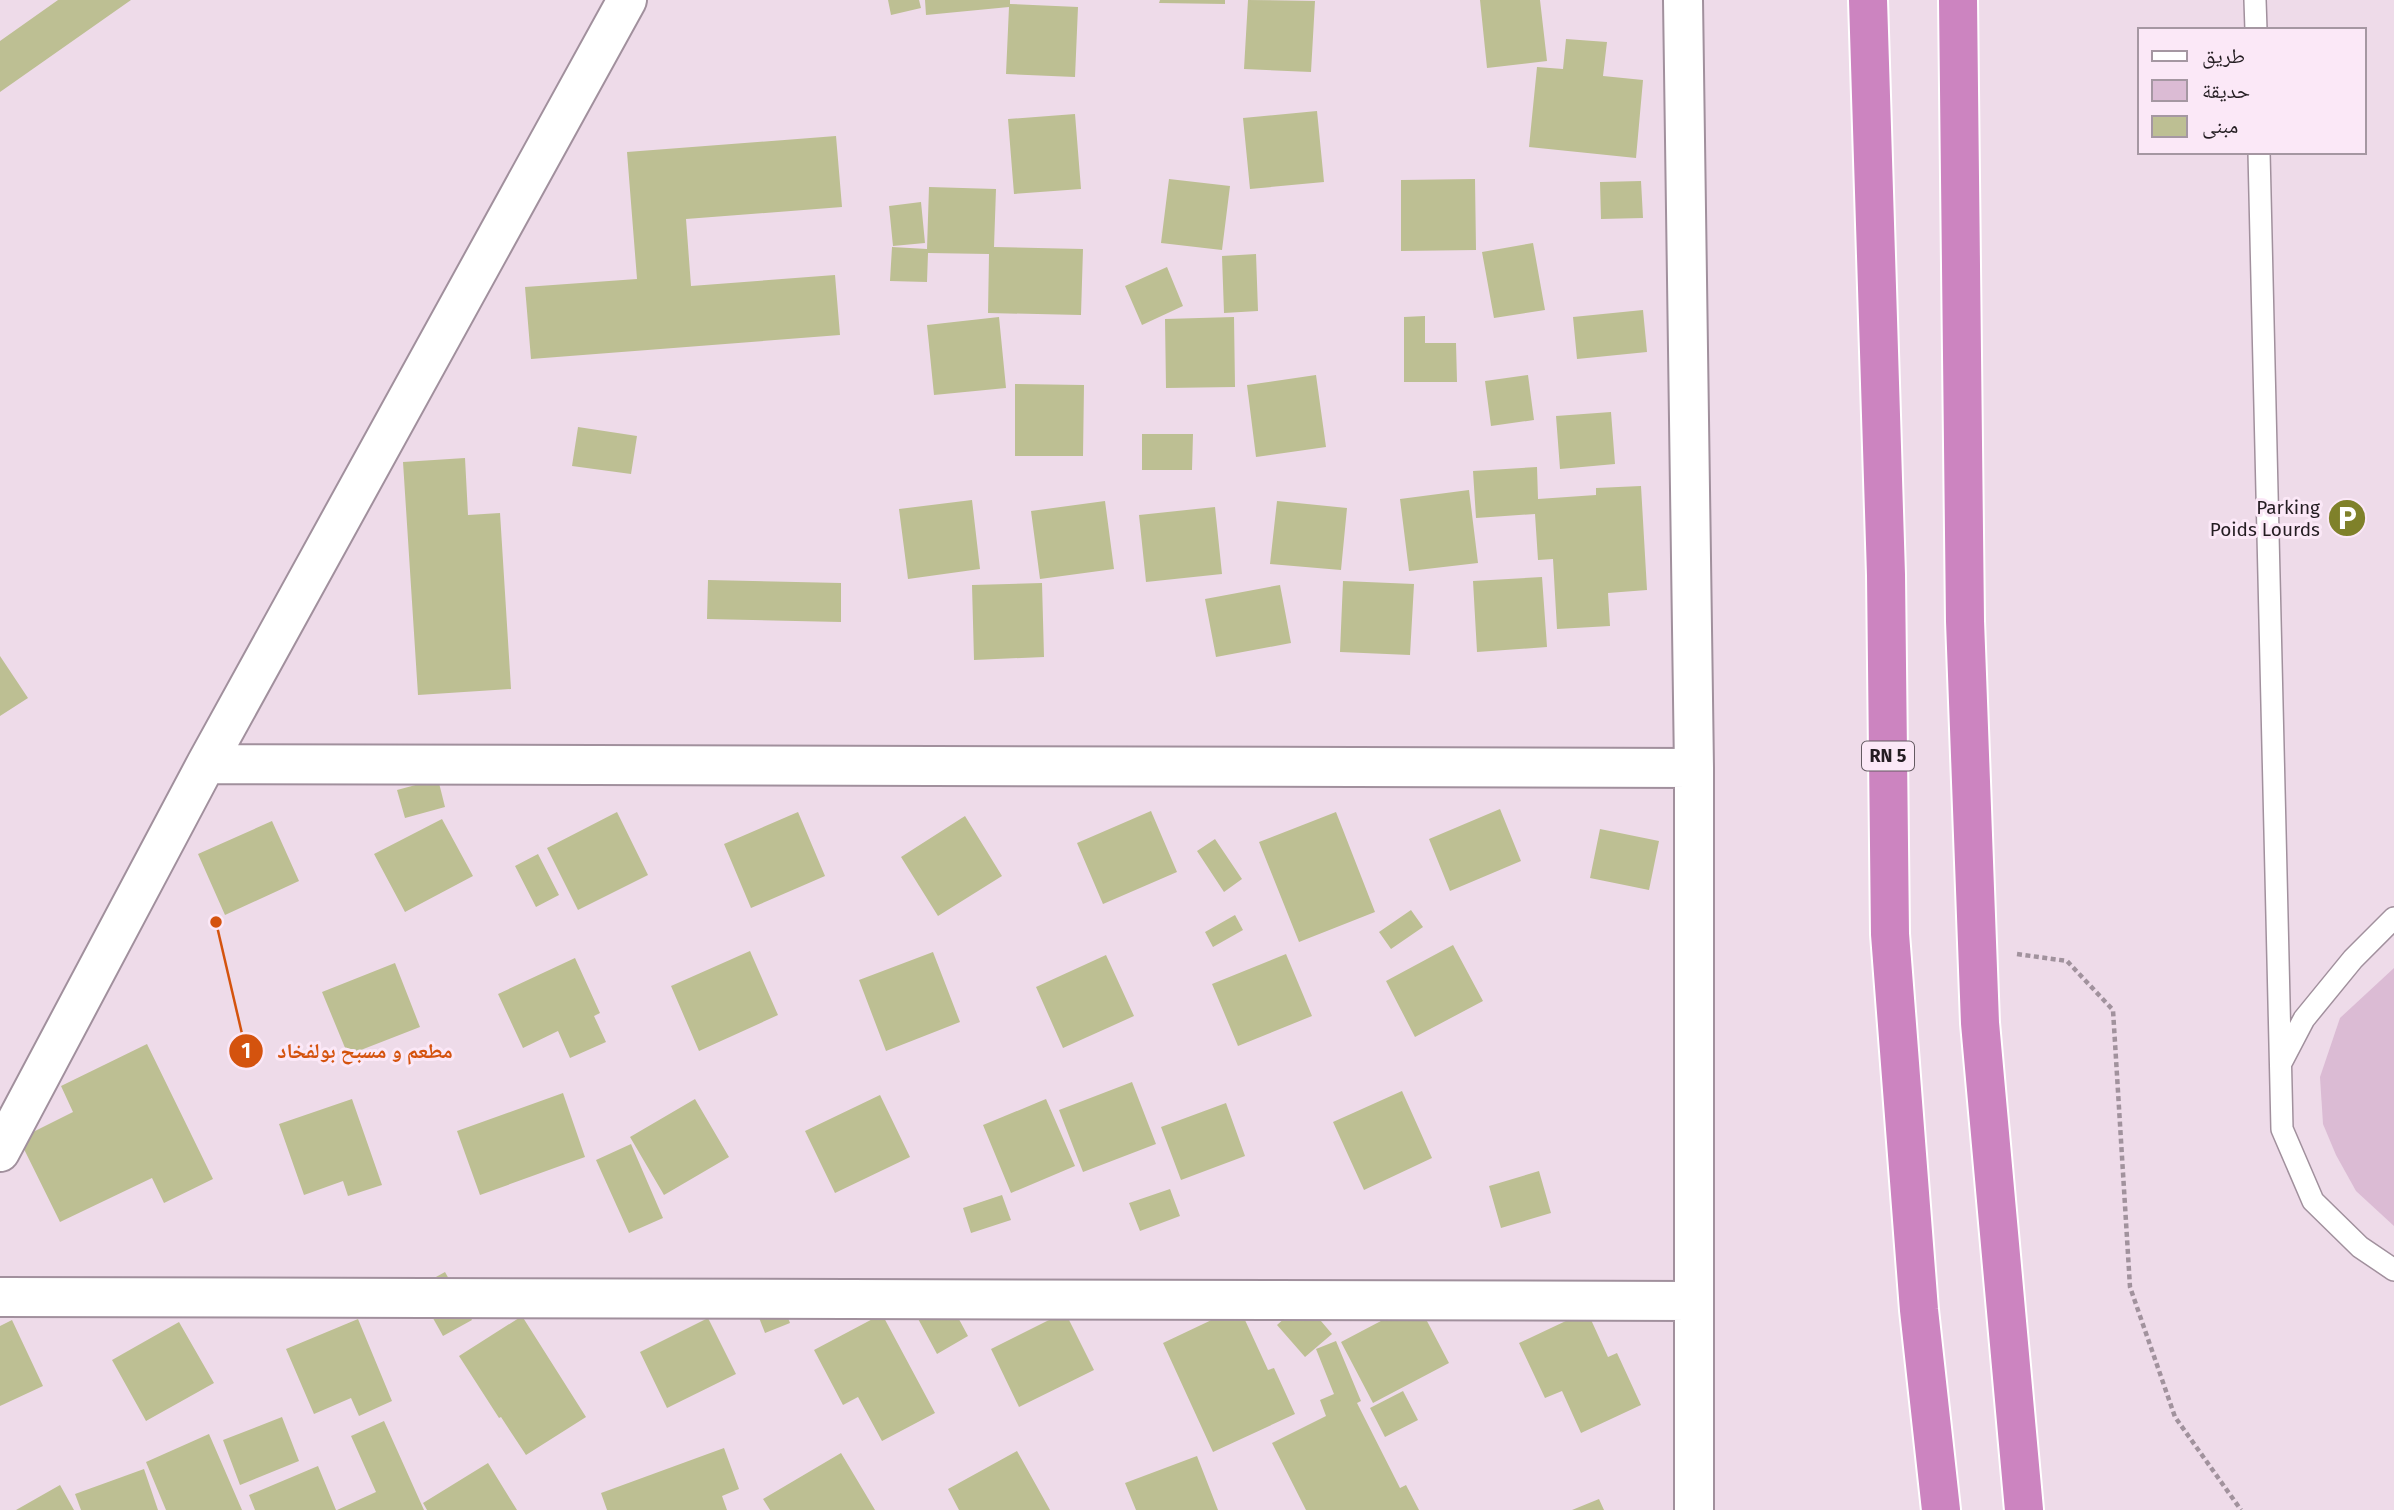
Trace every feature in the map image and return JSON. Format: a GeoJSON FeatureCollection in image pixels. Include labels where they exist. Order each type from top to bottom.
{"type":"FeatureCollection","features":[{"type":"Feature","properties":{"kind":"highway","name":"RN 5"},"geometry":{"type":"LineString","coordinates":[[1868,0],[1886,575],[1890,934],[1919,1310],[1941,1510]]}},
{"type":"Feature","properties":{"kind":"highway"},"geometry":{"type":"LineString","coordinates":[[1958,0],[1965,621],[1980,1023],[2024,1510]]}},
{"type":"Feature","properties":{"kind":"street"},"geometry":{"type":"LineString","coordinates":[[0,1152],[206,764],[627,0]]}},
{"type":"Feature","properties":{"kind":"street"},"geometry":{"type":"LineString","coordinates":[[1683,0],[1694,768],[1694,1510]]}},
{"type":"Feature","properties":{"kind":"street"},"geometry":{"type":"LineString","coordinates":[[206,764],[1694,768]]}},
{"type":"Feature","properties":{"kind":"street"},"geometry":{"type":"LineString","coordinates":[[0,1297],[1693,1301]]}},
{"type":"Feature","properties":{"kind":"lane"},"geometry":{"type":"LineString","coordinates":[[2255,0],[2256,28]]}},
{"type":"Feature","properties":{"kind":"lane"},"geometry":{"type":"LineString","coordinates":[[2259,154],[2282,1129],[2313,1201],[2360,1247],[2394,1270]]}},
{"type":"Feature","properties":{"kind":"lane"},"geometry":{"type":"LineString","coordinates":[[2280,1065],[2305,1019],[2353,959],[2394,918]]}},
{"type":"Feature","properties":{"kind":"path"},"geometry":{"type":"LineString","coordinates":[[1977,948],[2067,961],[2113,1010],[2130,1287],[2175,1417],[2241,1510]]}},
{"type":"Feature","properties":{"kind":"green space"},"geometry":{"type":"Polygon","coordinates":[[[2394,968],[2394,1226],[2356,1191],[2336,1155],[2323,1124],[2320,1077],[2340,1018],[2394,968]]]}},
{"type":"Feature","properties":{"kind":"building"},"geometry":{"type":"Polygon","coordinates":[[[58,0],[131,0],[0,92],[0,41],[58,0]]]}},
{"type":"Feature","properties":{"kind":"building"},"geometry":{"type":"Polygon","coordinates":[[[888,0],[919,0],[921,8],[891,15],[888,0]]]}},
{"type":"Feature","properties":{"kind":"building"},"geometry":{"type":"Polygon","coordinates":[[[925,0],[1010,0],[1010,4],[1078,7],[1075,77],[1006,74],[1009,7],[926,15],[925,0]]]}},
{"type":"Feature","properties":{"kind":"building"},"geometry":{"type":"Polygon","coordinates":[[[1160,0],[1225,0],[1225,4],[1159,3],[1160,0]]]}},
{"type":"Feature","properties":{"kind":"building"},"geometry":{"type":"Polygon","coordinates":[[[1248,0],[1315,1],[1311,72],[1244,69],[1248,0]]]}},
{"type":"Feature","properties":{"kind":"building"},"geometry":{"type":"Polygon","coordinates":[[[1480,0],[1540,0],[1547,61],[1487,68],[1480,0]]]}},
{"type":"Feature","properties":{"kind":"building"},"geometry":{"type":"Polygon","coordinates":[[[1566,39],[1607,42],[1603,76],[1643,80],[1636,158],[1529,147],[1537,67],[1563,69],[1566,39]]]}},
{"type":"Feature","properties":{"kind":"building"},"geometry":{"type":"Polygon","coordinates":[[[1317,111],[1324,182],[1250,189],[1243,118],[1317,111]]]}},
{"type":"Feature","properties":{"kind":"building"},"geometry":{"type":"Polygon","coordinates":[[[1075,114],[1081,189],[1014,194],[1008,119],[1075,114]]]}},
{"type":"Feature","properties":{"kind":"building"},"geometry":{"type":"Polygon","coordinates":[[[836,136],[842,207],[686,219],[691,286],[835,275],[840,335],[531,359],[525,287],[637,279],[627,152],[836,136]]]}},
{"type":"Feature","properties":{"kind":"building"},"geometry":{"type":"Polygon","coordinates":[[[1169,179],[1230,186],[1222,250],[1161,243],[1169,179]]]}},
{"type":"Feature","properties":{"kind":"building"},"geometry":{"type":"Polygon","coordinates":[[[1475,179],[1476,250],[1401,251],[1401,180],[1475,179]]]}},
{"type":"Feature","properties":{"kind":"building"},"geometry":{"type":"Polygon","coordinates":[[[1641,181],[1643,218],[1601,219],[1600,182],[1641,181]]]}},
{"type":"Feature","properties":{"kind":"building"},"geometry":{"type":"Polygon","coordinates":[[[929,187],[996,189],[994,247],[1083,249],[1081,315],[988,313],[989,254],[928,253],[927,282],[890,281],[892,247],[927,249],[929,187]]]}},
{"type":"Feature","properties":{"kind":"building"},"geometry":{"type":"Polygon","coordinates":[[[921,202],[925,243],[893,246],[889,206],[921,202]]]}},
{"type":"Feature","properties":{"kind":"building"},"geometry":{"type":"Polygon","coordinates":[[[1533,243],[1545,310],[1494,318],[1482,252],[1533,243]]]}},
{"type":"Feature","properties":{"kind":"building"},"geometry":{"type":"Polygon","coordinates":[[[1256,254],[1258,311],[1224,313],[1222,256],[1256,254]]]}},
{"type":"Feature","properties":{"kind":"building"},"geometry":{"type":"Polygon","coordinates":[[[1167,267],[1183,306],[1142,325],[1125,286],[1167,267]]]}},
{"type":"Feature","properties":{"kind":"building"},"geometry":{"type":"Polygon","coordinates":[[[1643,310],[1647,352],[1577,359],[1573,317],[1643,310]]]}},
{"type":"Feature","properties":{"kind":"building"},"geometry":{"type":"Polygon","coordinates":[[[1425,316],[1425,343],[1456,343],[1457,382],[1404,382],[1404,317],[1425,316]]]}},
{"type":"Feature","properties":{"kind":"building"},"geometry":{"type":"Polygon","coordinates":[[[999,317],[1006,388],[934,395],[927,325],[999,317]]]}},
{"type":"Feature","properties":{"kind":"building"},"geometry":{"type":"Polygon","coordinates":[[[1234,317],[1235,387],[1166,388],[1165,319],[1234,317]]]}},
{"type":"Feature","properties":{"kind":"building"},"geometry":{"type":"Polygon","coordinates":[[[1316,375],[1326,447],[1256,457],[1247,385],[1316,375]]]}},
{"type":"Feature","properties":{"kind":"building"},"geometry":{"type":"Polygon","coordinates":[[[1528,375],[1534,420],[1491,426],[1485,381],[1528,375]]]}},
{"type":"Feature","properties":{"kind":"building"},"geometry":{"type":"Polygon","coordinates":[[[1015,384],[1084,385],[1083,456],[1015,456],[1015,384]]]}},
{"type":"Feature","properties":{"kind":"building"},"geometry":{"type":"Polygon","coordinates":[[[1611,412],[1615,464],[1560,469],[1556,416],[1611,412]]]}},
{"type":"Feature","properties":{"kind":"building"},"geometry":{"type":"Polygon","coordinates":[[[578,427],[637,436],[631,474],[572,466],[578,427]]]}},
{"type":"Feature","properties":{"kind":"building"},"geometry":{"type":"Polygon","coordinates":[[[1142,434],[1193,434],[1192,470],[1142,470],[1142,434]]]}},
{"type":"Feature","properties":{"kind":"building"},"geometry":{"type":"Polygon","coordinates":[[[465,458],[468,515],[500,513],[511,689],[418,695],[403,462],[465,458]]]}},
{"type":"Feature","properties":{"kind":"building"},"geometry":{"type":"Polygon","coordinates":[[[1537,467],[1538,499],[1596,495],[1596,488],[1641,486],[1647,590],[1608,593],[1610,626],[1557,629],[1553,559],[1538,560],[1535,514],[1476,518],[1473,471],[1537,467]]]}},
{"type":"Feature","properties":{"kind":"building"},"geometry":{"type":"Polygon","coordinates":[[[1469,490],[1478,563],[1409,571],[1400,499],[1469,490]]]}},
{"type":"Feature","properties":{"kind":"building"},"geometry":{"type":"Polygon","coordinates":[[[972,500],[980,569],[908,579],[899,509],[972,500]]]}},
{"type":"Feature","properties":{"kind":"building"},"geometry":{"type":"Polygon","coordinates":[[[1105,501],[1114,569],[1040,579],[1031,511],[1105,501]]]}},
{"type":"Feature","properties":{"kind":"building"},"geometry":{"type":"Polygon","coordinates":[[[1277,501],[1347,508],[1341,570],[1270,564],[1277,501]]]}},
{"type":"Feature","properties":{"kind":"building"},"geometry":{"type":"Polygon","coordinates":[[[1215,507],[1222,574],[1146,582],[1139,515],[1215,507]]]}},
{"type":"Feature","properties":{"kind":"building"},"geometry":{"type":"Polygon","coordinates":[[[1542,577],[1547,647],[1477,652],[1473,581],[1542,577]]]}},
{"type":"Feature","properties":{"kind":"building"},"geometry":{"type":"Polygon","coordinates":[[[708,580],[841,583],[841,622],[707,619],[708,580]]]}},
{"type":"Feature","properties":{"kind":"building"},"geometry":{"type":"Polygon","coordinates":[[[1343,581],[1414,584],[1410,655],[1340,652],[1343,581]]]}},
{"type":"Feature","properties":{"kind":"building"},"geometry":{"type":"Polygon","coordinates":[[[1042,583],[1044,657],[974,660],[972,585],[1042,583]]]}},
{"type":"Feature","properties":{"kind":"building"},"geometry":{"type":"Polygon","coordinates":[[[1280,585],[1291,643],[1216,657],[1205,599],[1280,585]]]}},
{"type":"Feature","properties":{"kind":"building"},"geometry":{"type":"Polygon","coordinates":[[[0,656],[28,698],[0,716],[0,656]]]}},
{"type":"Feature","properties":{"kind":"building"},"geometry":{"type":"Polygon","coordinates":[[[438,779],[445,807],[405,818],[397,790],[438,779]]]}},
{"type":"Feature","properties":{"kind":"building"},"geometry":{"type":"Polygon","coordinates":[[[1500,809],[1521,861],[1450,891],[1429,839],[1500,809]]]}},
{"type":"Feature","properties":{"kind":"building"},"geometry":{"type":"Polygon","coordinates":[[[1151,811],[1177,872],[1103,904],[1077,843],[1151,811]]]}},
{"type":"Feature","properties":{"kind":"building"},"geometry":{"type":"Polygon","coordinates":[[[617,812],[648,875],[578,910],[547,848],[617,812]]]}},
{"type":"Feature","properties":{"kind":"building"},"geometry":{"type":"Polygon","coordinates":[[[798,812],[825,876],[751,908],[724,844],[798,812]]]}},
{"type":"Feature","properties":{"kind":"building"},"geometry":{"type":"Polygon","coordinates":[[[1336,812],[1375,912],[1299,942],[1259,842],[1336,812]]]}},
{"type":"Feature","properties":{"kind":"building"},"geometry":{"type":"Polygon","coordinates":[[[965,816],[1002,876],[938,916],[901,857],[965,816]]]}},
{"type":"Feature","properties":{"kind":"building"},"geometry":{"type":"Polygon","coordinates":[[[442,819],[473,876],[405,912],[374,854],[442,819]]]}},
{"type":"Feature","properties":{"kind":"building"},"geometry":{"type":"Polygon","coordinates":[[[272,821],[299,881],[225,915],[198,854],[272,821]]]}},
{"type":"Feature","properties":{"kind":"building"},"geometry":{"type":"Polygon","coordinates":[[[1600,829],[1659,841],[1649,890],[1590,878],[1600,829]]]}},
{"type":"Feature","properties":{"kind":"building"},"geometry":{"type":"Polygon","coordinates":[[[1215,839],[1242,879],[1224,892],[1197,851],[1215,839]]]}},
{"type":"Feature","properties":{"kind":"building"},"geometry":{"type":"Polygon","coordinates":[[[538,854],[559,895],[536,907],[515,866],[538,854]]]}},
{"type":"Feature","properties":{"kind":"building"},"geometry":{"type":"Polygon","coordinates":[[[1411,910],[1423,927],[1391,949],[1379,932],[1411,910]]]}},
{"type":"Feature","properties":{"kind":"building"},"geometry":{"type":"Polygon","coordinates":[[[1235,915],[1243,930],[1213,947],[1205,932],[1235,915]]]}},
{"type":"Feature","properties":{"kind":"building"},"geometry":{"type":"Polygon","coordinates":[[[1453,945],[1483,1001],[1415,1037],[1386,981],[1453,945]]]}},
{"type":"Feature","properties":{"kind":"building"},"geometry":{"type":"Polygon","coordinates":[[[750,951],[778,1015],[699,1051],[671,986],[750,951]]]}},
{"type":"Feature","properties":{"kind":"building"},"geometry":{"type":"Polygon","coordinates":[[[933,952],[960,1022],[886,1051],[859,980],[933,952]]]}},
{"type":"Feature","properties":{"kind":"building"},"geometry":{"type":"Polygon","coordinates":[[[1286,954],[1312,1016],[1238,1046],[1212,984],[1286,954]]]}},
{"type":"Feature","properties":{"kind":"building"},"geometry":{"type":"Polygon","coordinates":[[[1106,955],[1134,1016],[1063,1048],[1036,987],[1106,955]]]}},
{"type":"Feature","properties":{"kind":"building"},"geometry":{"type":"Polygon","coordinates":[[[575,958],[600,1013],[594,1016],[606,1042],[570,1058],[558,1031],[523,1048],[498,994],[575,958]]]}},
{"type":"Feature","properties":{"kind":"building"},"geometry":{"type":"Polygon","coordinates":[[[395,963],[420,1027],[348,1055],[322,992],[395,963]]]}},
{"type":"Feature","properties":{"kind":"building"},"geometry":{"type":"Polygon","coordinates":[[[147,1044],[213,1179],[164,1203],[152,1178],[60,1222],[19,1139],[73,1112],[61,1086],[147,1044]]]}},
{"type":"Feature","properties":{"kind":"building"},"geometry":{"type":"Polygon","coordinates":[[[1132,1082],[1156,1144],[1083,1172],[1059,1110],[1132,1082]]]}},
{"type":"Feature","properties":{"kind":"building"},"geometry":{"type":"Polygon","coordinates":[[[1402,1091],[1432,1158],[1364,1190],[1333,1122],[1402,1091]]]}},
{"type":"Feature","properties":{"kind":"building"},"geometry":{"type":"Polygon","coordinates":[[[563,1093],[585,1157],[480,1195],[457,1131],[563,1093]]]}},
{"type":"Feature","properties":{"kind":"building"},"geometry":{"type":"Polygon","coordinates":[[[880,1095],[910,1157],[835,1193],[805,1131],[880,1095]]]}},
{"type":"Feature","properties":{"kind":"building"},"geometry":{"type":"Polygon","coordinates":[[[352,1099],[382,1185],[348,1196],[343,1181],[304,1195],[279,1124],[352,1099]]]}},
{"type":"Feature","properties":{"kind":"building"},"geometry":{"type":"Polygon","coordinates":[[[695,1099],[729,1157],[664,1195],[630,1137],[695,1099]]]}},
{"type":"Feature","properties":{"kind":"building"},"geometry":{"type":"Polygon","coordinates":[[[1046,1099],[1075,1166],[1011,1193],[983,1125],[1046,1099]]]}},
{"type":"Feature","properties":{"kind":"building"},"geometry":{"type":"Polygon","coordinates":[[[1226,1103],[1245,1156],[1181,1180],[1161,1127],[1226,1103]]]}},
{"type":"Feature","properties":{"kind":"building"},"geometry":{"type":"Polygon","coordinates":[[[631,1144],[663,1218],[629,1233],[596,1160],[631,1144]]]}},
{"type":"Feature","properties":{"kind":"building"},"geometry":{"type":"Polygon","coordinates":[[[1539,1171],[1551,1213],[1501,1228],[1489,1186],[1539,1171]]]}},
{"type":"Feature","properties":{"kind":"building"},"geometry":{"type":"Polygon","coordinates":[[[1170,1189],[1180,1216],[1140,1231],[1129,1203],[1170,1189]]]}},
{"type":"Feature","properties":{"kind":"building"},"geometry":{"type":"Polygon","coordinates":[[[1002,1195],[1011,1220],[971,1233],[963,1208],[1002,1195]]]}},
{"type":"Feature","properties":{"kind":"building"},"geometry":{"type":"Polygon","coordinates":[[[445,1272],[472,1320],[443,1336],[416,1288],[445,1272]]]}},
{"type":"Feature","properties":{"kind":"building"},"geometry":{"type":"Polygon","coordinates":[[[947,1297],[968,1336],[937,1354],[916,1315],[947,1297]]]}},
{"type":"Feature","properties":{"kind":"building"},"geometry":{"type":"Polygon","coordinates":[[[781,1299],[790,1323],[765,1333],[756,1310],[781,1299]]]}},
{"type":"Feature","properties":{"kind":"building"},"geometry":{"type":"Polygon","coordinates":[[[1304,1301],[1332,1334],[1305,1357],[1277,1325],[1304,1301]]]}},
{"type":"Feature","properties":{"kind":"building"},"geometry":{"type":"Polygon","coordinates":[[[1417,1302],[1449,1363],[1373,1403],[1341,1342],[1417,1302]]]}},
{"type":"Feature","properties":{"kind":"building"},"geometry":{"type":"Polygon","coordinates":[[[1239,1307],[1268,1370],[1274,1368],[1295,1414],[1213,1452],[1163,1343],[1239,1307]]]}},
{"type":"Feature","properties":{"kind":"building"},"geometry":{"type":"Polygon","coordinates":[[[1587,1311],[1608,1357],[1617,1353],[1641,1405],[1581,1433],[1562,1391],[1545,1398],[1519,1343],[1587,1311]]]}},
{"type":"Feature","properties":{"kind":"building"},"geometry":{"type":"Polygon","coordinates":[[[1065,1312],[1094,1370],[1019,1407],[991,1349],[1065,1312]]]}},
{"type":"Feature","properties":{"kind":"building"},"geometry":{"type":"Polygon","coordinates":[[[882,1314],[935,1413],[882,1441],[858,1397],[843,1405],[814,1350],[882,1314]]]}},
{"type":"Feature","properties":{"kind":"building"},"geometry":{"type":"Polygon","coordinates":[[[522,1316],[586,1417],[526,1455],[459,1356],[522,1316]]]}},
{"type":"Feature","properties":{"kind":"building"},"geometry":{"type":"Polygon","coordinates":[[[708,1318],[736,1374],[667,1408],[640,1352],[708,1318]]]}},
{"type":"Feature","properties":{"kind":"building"},"geometry":{"type":"Polygon","coordinates":[[[358,1319],[392,1401],[359,1416],[351,1398],[314,1414],[286,1349],[358,1319]]]}},
{"type":"Feature","properties":{"kind":"building"},"geometry":{"type":"Polygon","coordinates":[[[12,1320],[43,1386],[0,1406],[0,1326],[12,1320]]]}},
{"type":"Feature","properties":{"kind":"building"},"geometry":{"type":"Polygon","coordinates":[[[179,1322],[214,1383],[146,1421],[112,1360],[179,1322]]]}},
{"type":"Feature","properties":{"kind":"building"},"geometry":{"type":"Polygon","coordinates":[[[1336,1341],[1361,1401],[1357,1403],[1400,1488],[1406,1485],[1419,1510],[1306,1510],[1272,1443],[1326,1416],[1320,1400],[1334,1394],[1316,1349],[1336,1341]]]}},
{"type":"Feature","properties":{"kind":"building"},"geometry":{"type":"Polygon","coordinates":[[[1403,1391],[1418,1420],[1385,1437],[1370,1408],[1403,1391]]]}},
{"type":"Feature","properties":{"kind":"building"},"geometry":{"type":"Polygon","coordinates":[[[282,1417],[299,1461],[240,1485],[223,1440],[282,1417]]]}},
{"type":"Feature","properties":{"kind":"building"},"geometry":{"type":"Polygon","coordinates":[[[384,1421],[424,1510],[337,1510],[376,1492],[351,1436],[384,1421]]]}},
{"type":"Feature","properties":{"kind":"building"},"geometry":{"type":"Polygon","coordinates":[[[209,1434],[242,1510],[166,1510],[146,1462],[209,1434]]]}},
{"type":"Feature","properties":{"kind":"building"},"geometry":{"type":"Polygon","coordinates":[[[724,1448],[739,1489],[722,1496],[727,1510],[607,1510],[601,1493],[724,1448]]]}},
{"type":"Feature","properties":{"kind":"building"},"geometry":{"type":"Polygon","coordinates":[[[1017,1451],[1050,1510],[959,1510],[948,1489],[1017,1451]]]}},
{"type":"Feature","properties":{"kind":"building"},"geometry":{"type":"Polygon","coordinates":[[[841,1453],[875,1510],[770,1510],[763,1499],[841,1453]]]}},
{"type":"Feature","properties":{"kind":"building"},"geometry":{"type":"Polygon","coordinates":[[[1197,1456],[1218,1510],[1136,1510],[1125,1483],[1197,1456]]]}},
{"type":"Feature","properties":{"kind":"building"},"geometry":{"type":"Polygon","coordinates":[[[488,1463],[517,1510],[427,1510],[423,1503],[488,1463]]]}},
{"type":"Feature","properties":{"kind":"building"},"geometry":{"type":"Polygon","coordinates":[[[318,1466],[336,1510],[255,1510],[249,1495],[318,1466]]]}},
{"type":"Feature","properties":{"kind":"building"},"geometry":{"type":"Polygon","coordinates":[[[144,1469],[158,1510],[81,1510],[75,1494],[144,1469]]]}},
{"type":"Feature","properties":{"kind":"building"},"geometry":{"type":"Polygon","coordinates":[[[60,1485],[74,1510],[16,1510],[60,1485]]]}},
{"type":"Feature","properties":{"kind":"building"},"geometry":{"type":"Polygon","coordinates":[[[1599,1499],[1604,1510],[1572,1510],[1599,1499]]]}},
{"type":"Feature","properties":{"kind":"place","name":"Parking Poids Lourds"},"geometry":{"type":"Point","coordinates":[2347,518]}},
{"type":"Feature","properties":{"kind":"place","name":"مطعم و مسبح بولفخاد"},"geometry":{"type":"Point","coordinates":[216,922]}}]}
